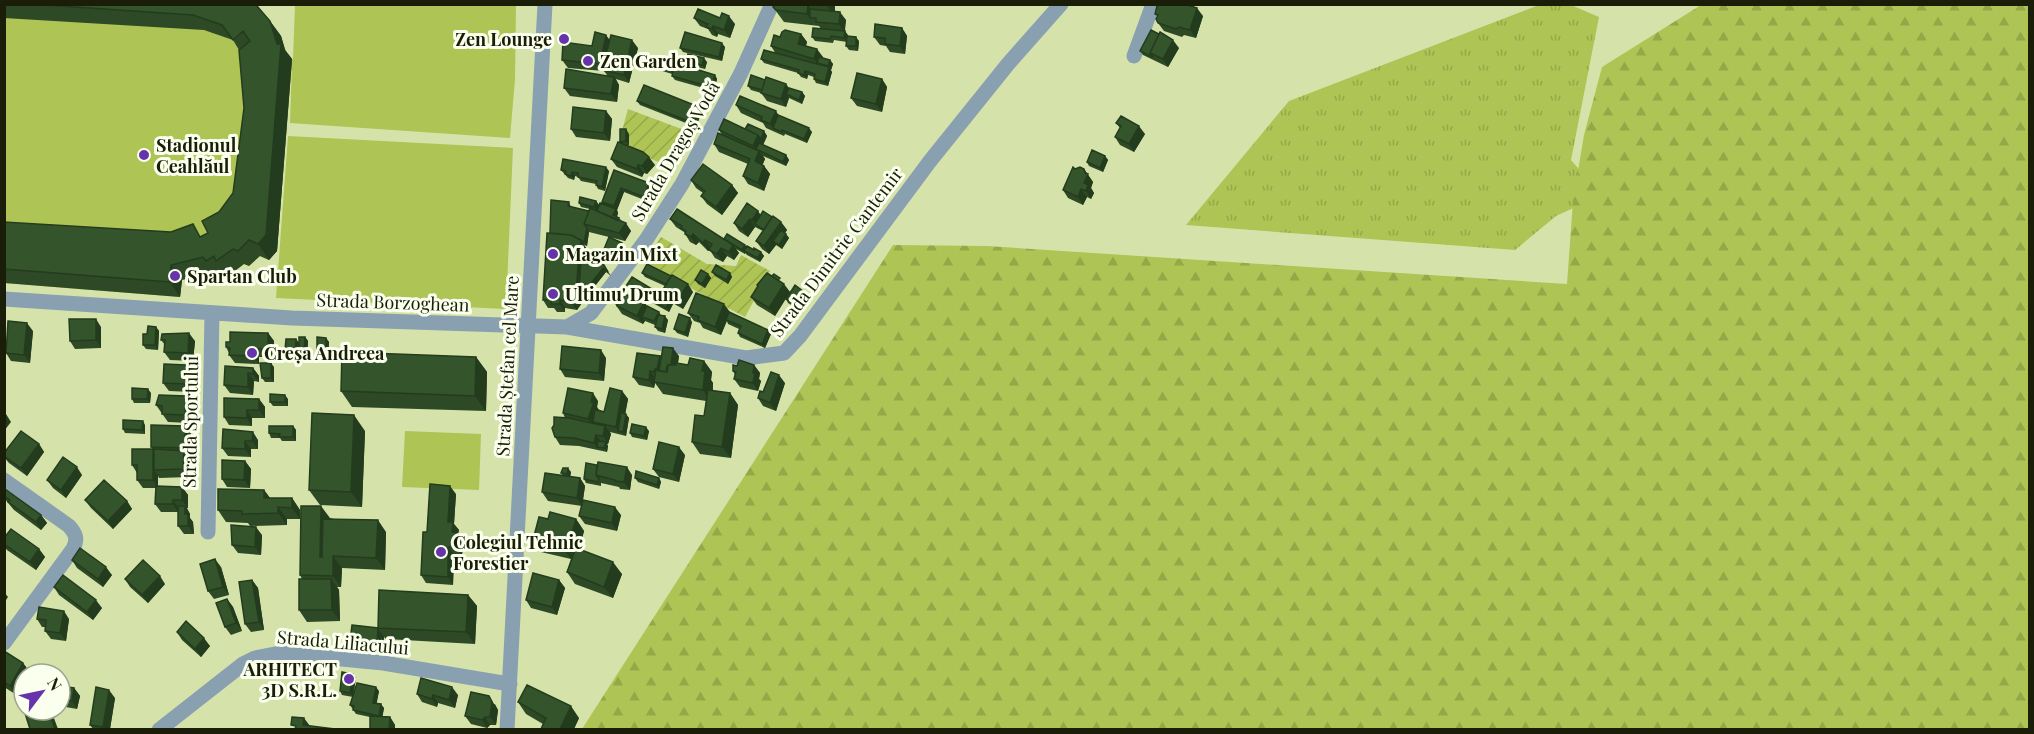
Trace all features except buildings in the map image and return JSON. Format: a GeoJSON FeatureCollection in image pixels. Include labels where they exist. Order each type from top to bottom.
{"type":"FeatureCollection","features":[{"type":"Feature","properties":{"kind":"street","name":"Strada Ștefan cel Mare"},"geometry":{"type":"LineString","coordinates":[[507,729],[544,4]]}},
{"type":"Feature","properties":{"kind":"street","name":"Strada Dragoș Vodă"},"geometry":{"type":"LineString","coordinates":[[567,327],[591,314],[646,240],[682,184],[741,73],[772,4]]}},
{"type":"Feature","properties":{"kind":"street","name":"Strada Dimitrie Cantemir"},"geometry":{"type":"LineString","coordinates":[[529,326],[567,327],[746,358],[784,353],[800,336],[930,161],[1008,64],[1061,4]]}},
{"type":"Feature","properties":{"kind":"street"},"geometry":{"type":"LineString","coordinates":[[1134,56],[1153,4]]}},
{"type":"Feature","properties":{"kind":"street","name":"Strada Borzoghean"},"geometry":{"type":"LineString","coordinates":[[4,299],[212,313],[529,326]]}},
{"type":"Feature","properties":{"kind":"street","name":"Strada Sportului"},"geometry":{"type":"LineString","coordinates":[[208,532],[212,313]]}},
{"type":"Feature","properties":{"kind":"street"},"geometry":{"type":"LineString","coordinates":[[4,480],[69,526],[75,533],[77,541],[4,643]]}},
{"type":"Feature","properties":{"kind":"street","name":"Strada Liliacului"},"geometry":{"type":"LineString","coordinates":[[159,729],[243,664],[255,658],[273,654],[383,663],[510,684]]}},
{"type":"Feature","properties":{"kind":"green space","name":"Stadionul Ceahlăul"},"geometry":{"type":"Polygon","coordinates":[[[4,5],[281,36],[289,59],[293,59],[295,5],[516,5],[515,79],[510,138],[290,123],[292,63],[277,251],[269,260],[259,256],[249,266],[244,264],[227,277],[225,272],[216,277],[214,272],[182,280],[180,297],[5,283],[4,5]]]}},
{"type":"Feature","properties":{"kind":"green space"},"geometry":{"type":"Polygon","coordinates":[[[1539,5],[1571,5],[1599,17],[1571,160],[1598,191],[1593,199],[1556,216],[1515,250],[1186,225],[1289,101],[1539,5]]]}},
{"type":"Feature","properties":{"kind":"green space"},"geometry":{"type":"Polygon","coordinates":[[[1701,5],[2029,5],[2029,729],[582,729],[893,245],[987,246],[1567,284],[1573,201],[1584,135],[1602,67],[1701,5]]]}},
{"type":"Feature","properties":{"kind":"green space"},"geometry":{"type":"Polygon","coordinates":[[[628,109],[695,134],[675,169],[618,145],[628,109]]]}},
{"type":"Feature","properties":{"kind":"green space"},"geometry":{"type":"Polygon","coordinates":[[[288,136],[513,148],[506,309],[276,298],[288,136]]]}},
{"type":"Feature","properties":{"kind":"green space"},"geometry":{"type":"Polygon","coordinates":[[[661,237],[707,264],[736,266],[741,255],[770,271],[745,317],[645,261],[661,237]]]}},
{"type":"Feature","properties":{"kind":"green space"},"geometry":{"type":"Polygon","coordinates":[[[405,431],[481,434],[479,490],[402,487],[405,431]]]}},
{"type":"Feature","properties":{"kind":"place","name":"Zen Lounge"},"geometry":{"type":"Point","coordinates":[564,39]}},
{"type":"Feature","properties":{"kind":"place","name":"Zen Garden"},"geometry":{"type":"Point","coordinates":[588,61]}},
{"type":"Feature","properties":{"kind":"place","name":"Stadionul Ceahlăul"},"geometry":{"type":"Point","coordinates":[144,155]}},
{"type":"Feature","properties":{"kind":"place","name":"Magazin Mixt"},"geometry":{"type":"Point","coordinates":[553,254]}},
{"type":"Feature","properties":{"kind":"place","name":"Spartan Club"},"geometry":{"type":"Point","coordinates":[175,276]}},
{"type":"Feature","properties":{"kind":"place","name":"Ultimu' Drum"},"geometry":{"type":"Point","coordinates":[553,294]}},
{"type":"Feature","properties":{"kind":"place","name":"Creșa Andreea"},"geometry":{"type":"Point","coordinates":[252,353]}},
{"type":"Feature","properties":{"kind":"place","name":"Colegiul Tehnic Forestier"},"geometry":{"type":"Point","coordinates":[441,552]}},
{"type":"Feature","properties":{"kind":"place","name":"ARHITECT 3D S.R.L."},"geometry":{"type":"Point","coordinates":[349,679]}}]}
